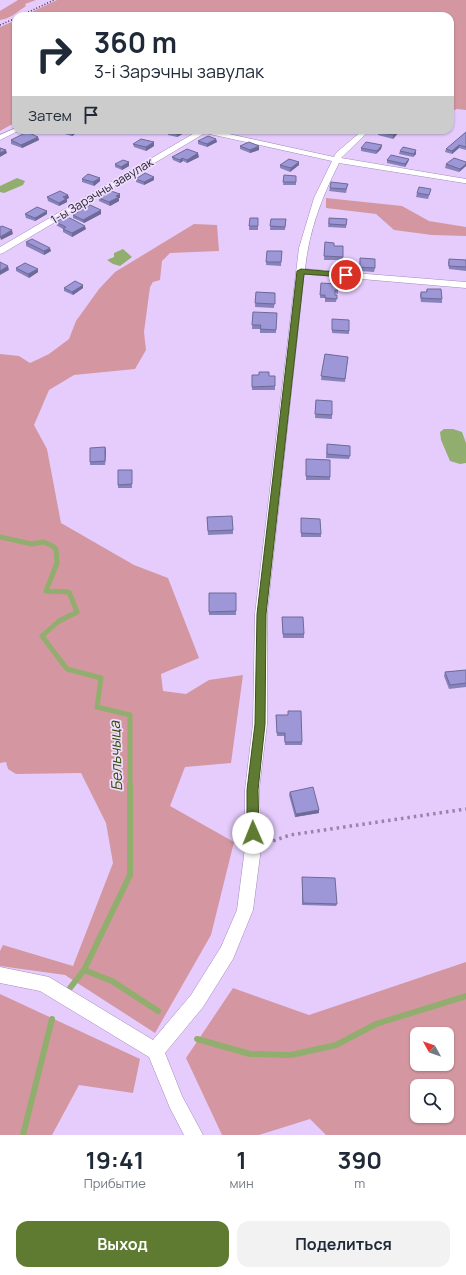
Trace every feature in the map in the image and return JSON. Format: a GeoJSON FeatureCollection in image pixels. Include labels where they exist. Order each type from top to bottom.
{"type":"FeatureCollection","features":[{"type":"Feature","properties":{"kind":"street"},"geometry":{"type":"LineString","coordinates":[[0,138],[12,132]]}},
{"type":"Feature","properties":{"kind":"street","name":"1-ы Зарэчны завулак"},"geometry":{"type":"LineString","coordinates":[[0,251],[197,134]]}},
{"type":"Feature","properties":{"kind":"street"},"geometry":{"type":"LineString","coordinates":[[216,134],[337,160],[464,181]]}},
{"type":"Feature","properties":{"kind":"street"},"geometry":{"type":"LineString","coordinates":[[155,1051],[197,1001],[227,953],[245,910],[253,848],[252,790],[260,724],[262,614],[303,248],[318,198],[337,160],[342,151],[362,134]]}},
{"type":"Feature","properties":{"kind":"street"},"geometry":{"type":"LineString","coordinates":[[301,271],[466,285]]}},
{"type":"Feature","properties":{"kind":"street"},"geometry":{"type":"LineString","coordinates":[[0,975],[43,983],[155,1051],[176,1102],[194,1135]]}},
{"type":"Feature","properties":{"kind":"path"},"geometry":{"type":"LineString","coordinates":[[253,848],[290,835],[466,809]]}},
{"type":"Feature","properties":{"kind":"shaded area"},"geometry":{"type":"Polygon","coordinates":[[[18,0],[36,0],[25,4],[26,6],[17,12],[12,12],[12,16],[10,17],[0,20],[0,11],[18,0]]]}},
{"type":"Feature","properties":{"kind":"shaded area"},"geometry":{"type":"Polygon","coordinates":[[[57,0],[466,0],[466,110],[454,110],[454,12],[32,12],[57,0]]]}},
{"type":"Feature","properties":{"kind":"shaded area"},"geometry":{"type":"Polygon","coordinates":[[[12,22],[12,124],[0,131],[0,27],[12,22]]]}},
{"type":"Feature","properties":{"kind":"shaded area"},"geometry":{"type":"Polygon","coordinates":[[[17,178],[25,181],[23,185],[4,193],[0,192],[0,186],[17,178]]]}},
{"type":"Feature","properties":{"kind":"shaded area"},"geometry":{"type":"Polygon","coordinates":[[[326,198],[402,206],[429,221],[466,227],[466,236],[432,235],[394,230],[376,214],[326,208],[326,198]]]}},
{"type":"Feature","properties":{"kind":"shaded area"},"geometry":{"type":"Polygon","coordinates":[[[194,224],[217,225],[219,251],[170,253],[162,261],[160,280],[153,282],[150,287],[144,332],[146,350],[135,369],[74,375],[49,390],[34,425],[47,449],[61,523],[134,565],[168,578],[199,658],[161,674],[163,691],[186,694],[209,680],[243,675],[231,763],[185,767],[170,806],[234,842],[211,935],[155,1033],[65,975],[0,966],[0,951],[3,945],[73,966],[113,863],[106,823],[81,773],[16,774],[8,769],[6,762],[0,763],[0,354],[19,356],[30,363],[49,354],[69,339],[76,321],[99,289],[115,272],[194,224]]]}},
{"type":"Feature","properties":{"kind":"shaded area"},"geometry":{"type":"Polygon","coordinates":[[[123,249],[132,257],[120,266],[107,260],[114,257],[114,253],[123,249]]]}},
{"type":"Feature","properties":{"kind":"shaded area"},"geometry":{"type":"Polygon","coordinates":[[[444,429],[453,429],[462,432],[466,443],[466,463],[460,464],[450,461],[441,440],[440,432],[444,429]]]}},
{"type":"Feature","properties":{"kind":"shaded area"},"geometry":{"type":"Polygon","coordinates":[[[466,962],[466,1135],[326,1135],[310,1119],[259,1135],[222,1135],[186,1058],[233,988],[309,1015],[466,962]]]}},
{"type":"Feature","properties":{"kind":"shaded area"},"geometry":{"type":"Polygon","coordinates":[[[0,994],[140,1059],[133,1093],[79,1085],[52,1135],[0,1135],[0,994]]]}},
{"type":"Feature","properties":{"kind":"building"},"geometry":{"type":"Polygon","coordinates":[[[466,132],[466,147],[459,145],[452,151],[446,149],[466,132]]]}},
{"type":"Feature","properties":{"kind":"building"},"geometry":{"type":"Polygon","coordinates":[[[23,134],[31,134],[38,137],[21,145],[11,140],[23,134]]]}},
{"type":"Feature","properties":{"kind":"building"},"geometry":{"type":"Polygon","coordinates":[[[208,136],[216,139],[207,144],[198,141],[208,136]]]}},
{"type":"Feature","properties":{"kind":"building"},"geometry":{"type":"Polygon","coordinates":[[[141,139],[154,142],[146,147],[133,144],[141,139]]]}},
{"type":"Feature","properties":{"kind":"building"},"geometry":{"type":"Polygon","coordinates":[[[249,142],[259,146],[250,150],[240,146],[249,142]]]}},
{"type":"Feature","properties":{"kind":"building"},"geometry":{"type":"Polygon","coordinates":[[[366,142],[382,145],[377,151],[361,148],[366,142]]]}},
{"type":"Feature","properties":{"kind":"building"},"geometry":{"type":"Polygon","coordinates":[[[403,147],[416,150],[414,154],[400,151],[403,147]]]}},
{"type":"Feature","properties":{"kind":"building"},"geometry":{"type":"Polygon","coordinates":[[[0,148],[6,150],[0,153],[0,148]]]}},
{"type":"Feature","properties":{"kind":"building"},"geometry":{"type":"Polygon","coordinates":[[[187,149],[198,153],[187,160],[182,158],[180,160],[172,157],[187,149]]]}},
{"type":"Feature","properties":{"kind":"building"},"geometry":{"type":"Polygon","coordinates":[[[391,155],[409,159],[405,164],[387,160],[391,155]]]}},
{"type":"Feature","properties":{"kind":"building"},"geometry":{"type":"Polygon","coordinates":[[[454,158],[466,162],[466,164],[460,169],[446,164],[454,158]]]}},
{"type":"Feature","properties":{"kind":"building"},"geometry":{"type":"Polygon","coordinates":[[[289,159],[299,162],[291,168],[280,165],[289,159]]]}},
{"type":"Feature","properties":{"kind":"building"},"geometry":{"type":"Polygon","coordinates":[[[123,160],[129,162],[121,167],[115,164],[123,160]]]}},
{"type":"Feature","properties":{"kind":"building"},"geometry":{"type":"Polygon","coordinates":[[[145,173],[154,177],[144,182],[136,179],[145,173]]]}},
{"type":"Feature","properties":{"kind":"building"},"geometry":{"type":"Polygon","coordinates":[[[88,174],[100,178],[93,182],[82,179],[88,174]]]}},
{"type":"Feature","properties":{"kind":"building"},"geometry":{"type":"Polygon","coordinates":[[[284,175],[296,176],[296,182],[283,182],[284,175]]]}},
{"type":"Feature","properties":{"kind":"building"},"geometry":{"type":"Polygon","coordinates":[[[331,182],[348,184],[346,189],[330,188],[331,182]]]}},
{"type":"Feature","properties":{"kind":"building"},"geometry":{"type":"Polygon","coordinates":[[[419,187],[431,189],[429,195],[417,193],[419,187]]]}},
{"type":"Feature","properties":{"kind":"building"},"geometry":{"type":"Polygon","coordinates":[[[60,191],[68,195],[63,197],[66,199],[59,203],[47,197],[60,191]]]}},
{"type":"Feature","properties":{"kind":"building"},"geometry":{"type":"Polygon","coordinates":[[[111,191],[120,194],[116,196],[119,197],[109,202],[99,198],[111,191]]]}},
{"type":"Feature","properties":{"kind":"building"},"geometry":{"type":"Polygon","coordinates":[[[90,205],[101,210],[83,220],[73,215],[90,205]]]}},
{"type":"Feature","properties":{"kind":"building"},"geometry":{"type":"Polygon","coordinates":[[[37,207],[47,211],[35,218],[25,214],[37,207]]]}},
{"type":"Feature","properties":{"kind":"building"},"geometry":{"type":"Polygon","coordinates":[[[66,216],[85,226],[72,233],[63,229],[66,227],[56,222],[66,216]]]}},
{"type":"Feature","properties":{"kind":"building"},"geometry":{"type":"Polygon","coordinates":[[[250,218],[258,218],[258,226],[249,226],[250,218]]]}},
{"type":"Feature","properties":{"kind":"building"},"geometry":{"type":"Polygon","coordinates":[[[329,218],[347,219],[346,225],[329,224],[329,218]]]}},
{"type":"Feature","properties":{"kind":"building"},"geometry":{"type":"Polygon","coordinates":[[[271,219],[286,219],[285,227],[270,226],[271,219]]]}},
{"type":"Feature","properties":{"kind":"building"},"geometry":{"type":"Polygon","coordinates":[[[2,226],[12,230],[0,237],[0,227],[2,226]]]}},
{"type":"Feature","properties":{"kind":"building"},"geometry":{"type":"Polygon","coordinates":[[[32,239],[50,248],[44,251],[26,242],[32,239]]]}},
{"type":"Feature","properties":{"kind":"building"},"geometry":{"type":"Polygon","coordinates":[[[325,242],[334,243],[334,246],[343,246],[343,257],[324,256],[325,242]]]}},
{"type":"Feature","properties":{"kind":"building"},"geometry":{"type":"Polygon","coordinates":[[[267,251],[282,251],[281,262],[266,262],[267,251]]]}},
{"type":"Feature","properties":{"kind":"building"},"geometry":{"type":"Polygon","coordinates":[[[360,258],[375,259],[375,268],[360,267],[360,258]]]}},
{"type":"Feature","properties":{"kind":"building"},"geometry":{"type":"Polygon","coordinates":[[[449,259],[466,260],[466,267],[449,266],[449,259]]]}},
{"type":"Feature","properties":{"kind":"building"},"geometry":{"type":"Polygon","coordinates":[[[0,262],[8,266],[0,271],[0,262]]]}},
{"type":"Feature","properties":{"kind":"building"},"geometry":{"type":"Polygon","coordinates":[[[25,263],[38,269],[28,274],[16,268],[25,263]]]}},
{"type":"Feature","properties":{"kind":"building"},"geometry":{"type":"Polygon","coordinates":[[[75,281],[83,285],[72,292],[64,288],[75,281]]]}},
{"type":"Feature","properties":{"kind":"building"},"geometry":{"type":"Polygon","coordinates":[[[321,283],[338,284],[338,290],[335,290],[337,299],[325,298],[325,295],[320,295],[321,283]]]}},
{"type":"Feature","properties":{"kind":"building"},"geometry":{"type":"Polygon","coordinates":[[[427,289],[441,289],[442,299],[421,298],[421,292],[427,292],[427,289]]]}},
{"type":"Feature","properties":{"kind":"building"},"geometry":{"type":"Polygon","coordinates":[[[256,292],[275,293],[275,304],[255,303],[256,292]]]}},
{"type":"Feature","properties":{"kind":"building"},"geometry":{"type":"Polygon","coordinates":[[[253,312],[277,313],[276,330],[260,329],[261,325],[252,325],[253,312]]]}},
{"type":"Feature","properties":{"kind":"building"},"geometry":{"type":"Polygon","coordinates":[[[332,319],[349,320],[349,331],[332,330],[332,319]]]}},
{"type":"Feature","properties":{"kind":"building"},"geometry":{"type":"Polygon","coordinates":[[[325,354],[348,357],[345,379],[321,376],[325,354]]]}},
{"type":"Feature","properties":{"kind":"building"},"geometry":{"type":"Polygon","coordinates":[[[259,372],[269,372],[269,376],[275,376],[275,386],[252,387],[252,375],[259,375],[259,372]]]}},
{"type":"Feature","properties":{"kind":"building"},"geometry":{"type":"Polygon","coordinates":[[[316,400],[332,401],[332,415],[315,414],[316,400]]]}},
{"type":"Feature","properties":{"kind":"building"},"geometry":{"type":"Polygon","coordinates":[[[327,444],[350,446],[350,456],[327,454],[327,444]]]}},
{"type":"Feature","properties":{"kind":"building"},"geometry":{"type":"Polygon","coordinates":[[[105,447],[105,461],[90,462],[90,448],[105,447]]]}},
{"type":"Feature","properties":{"kind":"building"},"geometry":{"type":"Polygon","coordinates":[[[306,459],[330,460],[330,477],[306,476],[306,459]]]}},
{"type":"Feature","properties":{"kind":"building"},"geometry":{"type":"Polygon","coordinates":[[[118,470],[132,470],[132,484],[118,485],[118,470]]]}},
{"type":"Feature","properties":{"kind":"building"},"geometry":{"type":"Polygon","coordinates":[[[232,516],[233,530],[208,531],[207,517],[232,516]]]}},
{"type":"Feature","properties":{"kind":"building"},"geometry":{"type":"Polygon","coordinates":[[[301,518],[320,519],[321,534],[301,533],[301,518]]]}},
{"type":"Feature","properties":{"kind":"building"},"geometry":{"type":"Polygon","coordinates":[[[209,593],[236,593],[236,611],[209,612],[209,593]]]}},
{"type":"Feature","properties":{"kind":"building"},"geometry":{"type":"Polygon","coordinates":[[[282,617],[303,617],[304,634],[283,634],[282,617]]]}},
{"type":"Feature","properties":{"kind":"building"},"geometry":{"type":"Polygon","coordinates":[[[466,670],[466,683],[450,685],[445,672],[466,670]]]}},
{"type":"Feature","properties":{"kind":"building"},"geometry":{"type":"Polygon","coordinates":[[[288,711],[301,711],[302,742],[285,742],[285,733],[277,733],[276,715],[288,715],[288,711]]]}},
{"type":"Feature","properties":{"kind":"building"},"geometry":{"type":"Polygon","coordinates":[[[313,787],[319,810],[296,814],[290,792],[313,787]]]}},
{"type":"Feature","properties":{"kind":"building"},"geometry":{"type":"Polygon","coordinates":[[[302,877],[335,878],[337,904],[303,903],[302,877]]]}},
{"type":"Feature","properties":{"kind":"waterway","name":"Бельчыца"},"geometry":{"type":"LineString","coordinates":[[0,537],[32,544],[43,542],[56,549],[57,563],[46,591],[69,592],[77,612],[59,621],[42,636],[67,669],[101,678],[97,707],[130,715],[130,875],[84,970]]}},
{"type":"Feature","properties":{"kind":"waterway","name":"Бельчыца"},"geometry":{"type":"LineString","coordinates":[[70,988],[84,970]]}},
{"type":"Feature","properties":{"kind":"waterway"},"geometry":{"type":"LineString","coordinates":[[84,970],[112,981],[158,1011]]}},
{"type":"Feature","properties":{"kind":"waterway"},"geometry":{"type":"LineString","coordinates":[[197,1039],[250,1054],[291,1055],[336,1045],[376,1024],[466,996]]}},
{"type":"Feature","properties":{"kind":"waterway","name":"Бельчыца"},"geometry":{"type":"LineString","coordinates":[[23,1135],[52,1019]]}},
{"type":"Feature","properties":{"kind":"railway"},"geometry":{"type":"LineString","coordinates":[[28,12],[54,0]]}},
{"type":"Feature","properties":{"kind":"railway"},"geometry":{"type":"LineString","coordinates":[[0,25],[12,20]]}},
{"type":"Feature","properties":{"kind":"route"},"geometry":{"type":"LineString","coordinates":[[253,833],[252,790],[260,724],[262,614],[301,271],[346,275]]}}]}
